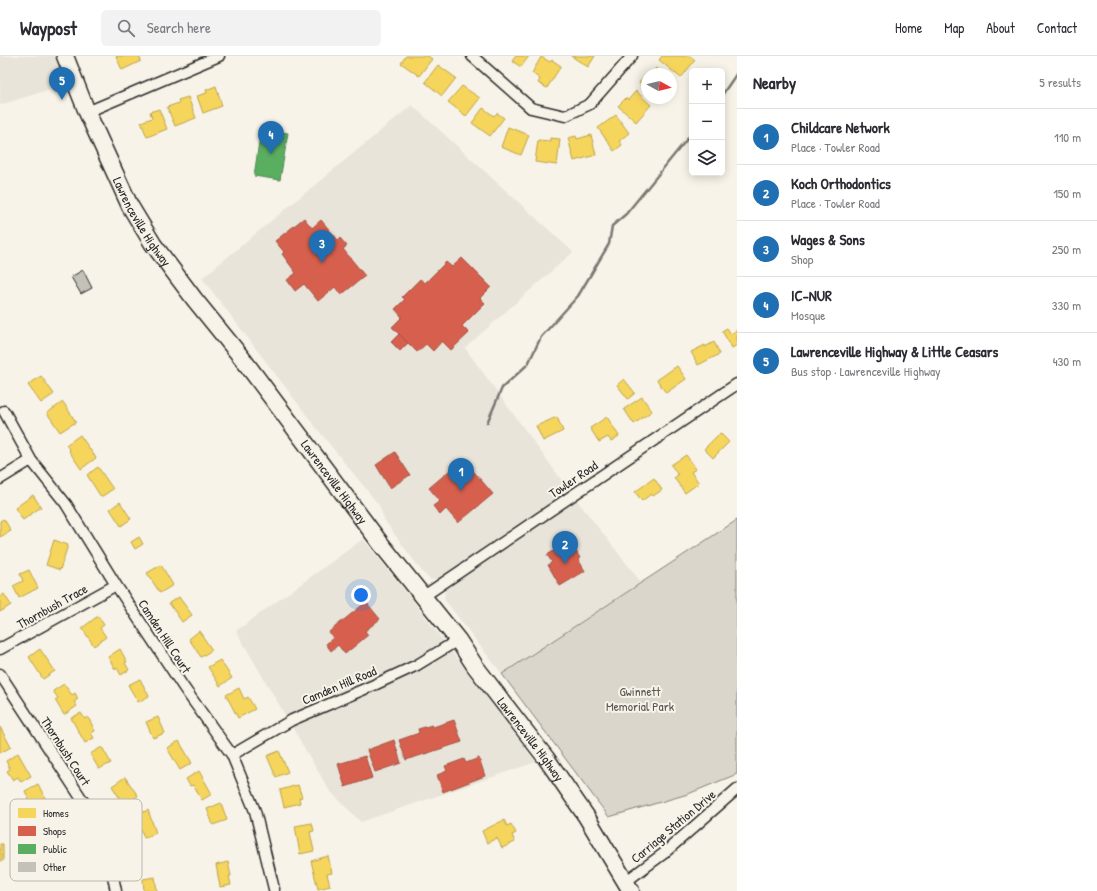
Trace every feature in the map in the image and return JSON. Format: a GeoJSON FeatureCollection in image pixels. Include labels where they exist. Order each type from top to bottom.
{"type":"FeatureCollection","features":[{"type":"Feature","properties":{"kind":"main road","name":"Lawrenceville Highway"},"geometry":{"type":"LineString","coordinates":[[64,56],[87,112],[130,206],[153,244],[195,300],[242,358],[380,542],[458,640],[475,666],[546,758],[586,816],[628,886]]}},
{"type":"Feature","properties":{"kind":"street"},"geometry":{"type":"LineString","coordinates":[[87,112],[219,56]]}},
{"type":"Feature","properties":{"kind":"street"},"geometry":{"type":"LineString","coordinates":[[472,56],[531,108],[565,116],[590,104],[632,56]]}},
{"type":"Feature","properties":{"kind":"street","name":"Towler Road"},"geometry":{"type":"LineString","coordinates":[[424,596],[737,384]]}},
{"type":"Feature","properties":{"kind":"street","name":"Camden Hill Court"},"geometry":{"type":"LineString","coordinates":[[4,411],[31,460],[66,504],[116,585],[184,688],[232,755],[255,812],[274,889]]}},
{"type":"Feature","properties":{"kind":"street"},"geometry":{"type":"LineString","coordinates":[[0,479],[31,460]]}},
{"type":"Feature","properties":{"kind":"street","name":"Thornbush Trace"},"geometry":{"type":"LineString","coordinates":[[0,649],[116,585]]}},
{"type":"Feature","properties":{"kind":"street","name":"Camden Hill Road"},"geometry":{"type":"LineString","coordinates":[[232,755],[292,720],[417,665],[458,640]]}},
{"type":"Feature","properties":{"kind":"street","name":"Thornbush Court"},"geometry":{"type":"LineString","coordinates":[[0,674],[83,799]]}},
{"type":"Feature","properties":{"kind":"street","name":"Carriage Station Drive"},"geometry":{"type":"LineString","coordinates":[[628,886],[737,789]]}},
{"type":"Feature","properties":{"kind":"street","name":"Thornbush Court"},"geometry":{"type":"LineString","coordinates":[[114,881],[116,891]]}},
{"type":"Feature","properties":{"kind":"shaded area"},"geometry":{"type":"Polygon","coordinates":[[[0,56],[68,56],[76,81],[0,105],[0,56]]]}},
{"type":"Feature","properties":{"kind":"shaded area"},"geometry":{"type":"Polygon","coordinates":[[[412,105],[573,252],[465,348],[569,490],[439,579],[431,580],[423,573],[385,521],[379,505],[318,430],[202,278],[412,105]]]}},
{"type":"Feature","properties":{"kind":"shaded area"},"geometry":{"type":"Polygon","coordinates":[[[575,498],[641,582],[502,674],[444,599],[446,586],[575,498]]]}},
{"type":"Feature","properties":{"kind":"shaded area"},"geometry":{"type":"Polygon","coordinates":[[[363,539],[413,601],[536,762],[361,822],[329,790],[236,631],[363,539]]]}},
{"type":"Feature","properties":{"kind":"green space","name":"Gwinnett Memorial Park"},"geometry":{"type":"Polygon","coordinates":[[[737,520],[737,774],[688,794],[609,817],[502,674],[737,520]]]}},
{"type":"Feature","properties":{"kind":"building: Homes"},"geometry":{"type":"Polygon","coordinates":[[[116,56],[139,56],[141,61],[122,70],[116,56]]]}},
{"type":"Feature","properties":{"kind":"building: Homes"},"geometry":{"type":"Polygon","coordinates":[[[406,56],[428,56],[432,59],[419,76],[401,63],[406,56]]]}},
{"type":"Feature","properties":{"kind":"building: Homes"},"geometry":{"type":"Polygon","coordinates":[[[516,56],[529,56],[521,67],[512,61],[516,56]]]}},
{"type":"Feature","properties":{"kind":"building: Homes"},"geometry":{"type":"Polygon","coordinates":[[[571,56],[595,56],[588,67],[571,56]]]}},
{"type":"Feature","properties":{"kind":"building: Homes"},"geometry":{"type":"Polygon","coordinates":[[[662,56],[690,56],[695,60],[681,78],[677,75],[677,68],[669,68],[659,60],[662,56]]]}},
{"type":"Feature","properties":{"kind":"building: Homes"},"geometry":{"type":"Polygon","coordinates":[[[541,57],[550,62],[552,60],[561,66],[547,88],[538,83],[540,79],[532,73],[541,57]]]}},
{"type":"Feature","properties":{"kind":"building: Homes"},"geometry":{"type":"Polygon","coordinates":[[[438,65],[456,78],[442,96],[425,82],[438,65]]]}},
{"type":"Feature","properties":{"kind":"building: Homes"},"geometry":{"type":"Polygon","coordinates":[[[216,86],[222,106],[203,113],[197,96],[207,93],[206,90],[216,86]]]}},
{"type":"Feature","properties":{"kind":"building: Homes"},"geometry":{"type":"Polygon","coordinates":[[[462,86],[480,98],[466,116],[448,102],[462,86]]]}},
{"type":"Feature","properties":{"kind":"building: Homes"},"geometry":{"type":"Polygon","coordinates":[[[636,91],[641,96],[641,104],[651,105],[636,122],[618,106],[626,98],[628,100],[636,91]]]}},
{"type":"Feature","properties":{"kind":"building: Homes"},"geometry":{"type":"Polygon","coordinates":[[[188,97],[196,118],[175,126],[167,107],[179,103],[178,100],[188,97]]]}},
{"type":"Feature","properties":{"kind":"building: Homes"},"geometry":{"type":"Polygon","coordinates":[[[483,108],[494,116],[497,113],[504,118],[490,136],[472,123],[483,108]]]}},
{"type":"Feature","properties":{"kind":"building: Homes"},"geometry":{"type":"Polygon","coordinates":[[[159,109],[167,129],[147,137],[141,122],[152,118],[150,112],[159,109]]]}},
{"type":"Feature","properties":{"kind":"building: Homes"},"geometry":{"type":"Polygon","coordinates":[[[616,115],[629,133],[619,141],[622,145],[614,151],[598,128],[616,115]]]}},
{"type":"Feature","properties":{"kind":"building: Homes"},"geometry":{"type":"Polygon","coordinates":[[[508,127],[529,135],[521,155],[501,147],[508,127]]]}},
{"type":"Feature","properties":{"kind":"building: Homes"},"geometry":{"type":"Polygon","coordinates":[[[591,135],[596,155],[574,161],[568,138],[576,136],[577,139],[591,135]]]}},
{"type":"Feature","properties":{"kind":"building: Homes"},"geometry":{"type":"Polygon","coordinates":[[[550,138],[560,139],[557,165],[535,162],[538,140],[550,141],[550,138]]]}},
{"type":"Feature","properties":{"kind":"building: Homes"},"geometry":{"type":"Polygon","coordinates":[[[727,328],[731,334],[737,330],[737,345],[732,348],[722,331],[727,328]]]}},
{"type":"Feature","properties":{"kind":"building: Homes"},"geometry":{"type":"Polygon","coordinates":[[[714,342],[720,354],[698,365],[691,352],[714,342]]]}},
{"type":"Feature","properties":{"kind":"building: Homes"},"geometry":{"type":"Polygon","coordinates":[[[677,366],[686,379],[666,393],[657,380],[677,366]]]}},
{"type":"Feature","properties":{"kind":"building: Homes"},"geometry":{"type":"Polygon","coordinates":[[[41,376],[54,394],[41,403],[28,385],[41,376]]]}},
{"type":"Feature","properties":{"kind":"building: Homes"},"geometry":{"type":"Polygon","coordinates":[[[624,379],[635,393],[628,399],[617,385],[624,379]]]}},
{"type":"Feature","properties":{"kind":"building: Homes"},"geometry":{"type":"Polygon","coordinates":[[[642,397],[652,411],[634,424],[624,409],[642,397]]]}},
{"type":"Feature","properties":{"kind":"building: Homes"},"geometry":{"type":"Polygon","coordinates":[[[63,402],[76,422],[60,432],[47,413],[63,402]]]}},
{"type":"Feature","properties":{"kind":"building: Homes"},"geometry":{"type":"Polygon","coordinates":[[[557,417],[563,431],[543,441],[536,426],[557,417]]]}},
{"type":"Feature","properties":{"kind":"building: Homes"},"geometry":{"type":"Polygon","coordinates":[[[607,417],[619,436],[611,441],[608,437],[599,442],[590,428],[607,417]]]}},
{"type":"Feature","properties":{"kind":"building: Homes"},"geometry":{"type":"Polygon","coordinates":[[[720,433],[729,442],[713,458],[704,449],[720,433]]]}},
{"type":"Feature","properties":{"kind":"building: Homes"},"geometry":{"type":"Polygon","coordinates":[[[80,435],[96,458],[81,469],[66,445],[80,435]]]}},
{"type":"Feature","properties":{"kind":"building: Homes"},"geometry":{"type":"Polygon","coordinates":[[[686,455],[696,469],[691,472],[699,483],[685,493],[674,478],[678,475],[671,465],[686,455]]]}},
{"type":"Feature","properties":{"kind":"building: Homes"},"geometry":{"type":"Polygon","coordinates":[[[98,467],[113,489],[101,497],[87,475],[98,467]]]}},
{"type":"Feature","properties":{"kind":"building: Homes"},"geometry":{"type":"Polygon","coordinates":[[[654,478],[662,490],[653,496],[651,494],[642,501],[635,492],[654,478]]]}},
{"type":"Feature","properties":{"kind":"building: Homes"},"geometry":{"type":"Polygon","coordinates":[[[33,495],[41,507],[23,520],[15,508],[33,495]]]}},
{"type":"Feature","properties":{"kind":"building: Homes"},"geometry":{"type":"Polygon","coordinates":[[[120,502],[131,519],[121,526],[110,509],[120,502]]]}},
{"type":"Feature","properties":{"kind":"building: Homes"},"geometry":{"type":"Polygon","coordinates":[[[4,519],[11,531],[0,537],[0,521],[4,519]]]}},
{"type":"Feature","properties":{"kind":"building: Homes"},"geometry":{"type":"Polygon","coordinates":[[[139,537],[143,544],[135,549],[131,542],[139,537]]]}},
{"type":"Feature","properties":{"kind":"building: Homes"},"geometry":{"type":"Polygon","coordinates":[[[54,540],[68,545],[60,570],[46,565],[54,540]]]}},
{"type":"Feature","properties":{"kind":"building: Homes"},"geometry":{"type":"Polygon","coordinates":[[[161,565],[173,585],[160,593],[147,573],[161,565]]]}},
{"type":"Feature","properties":{"kind":"building: Homes"},"geometry":{"type":"Polygon","coordinates":[[[29,570],[38,588],[19,598],[13,586],[23,581],[20,574],[29,570]]]}},
{"type":"Feature","properties":{"kind":"building: Homes"},"geometry":{"type":"Polygon","coordinates":[[[4,594],[11,605],[0,612],[0,597],[4,594]]]}},
{"type":"Feature","properties":{"kind":"building: Homes"},"geometry":{"type":"Polygon","coordinates":[[[179,597],[192,615],[182,622],[169,603],[179,597]]]}},
{"type":"Feature","properties":{"kind":"building: Homes"},"geometry":{"type":"Polygon","coordinates":[[[98,616],[104,625],[100,628],[106,637],[94,646],[82,628],[98,616]]]}},
{"type":"Feature","properties":{"kind":"building: Homes"},"geometry":{"type":"Polygon","coordinates":[[[199,631],[212,650],[201,657],[189,639],[199,631]]]}},
{"type":"Feature","properties":{"kind":"building: Homes"},"geometry":{"type":"Polygon","coordinates":[[[40,649],[55,671],[43,679],[29,657],[40,649]]]}},
{"type":"Feature","properties":{"kind":"building: Homes"},"geometry":{"type":"Polygon","coordinates":[[[120,649],[127,662],[125,663],[129,670],[121,675],[117,668],[115,669],[108,657],[120,649]]]}},
{"type":"Feature","properties":{"kind":"building: Homes"},"geometry":{"type":"Polygon","coordinates":[[[220,660],[232,678],[220,686],[208,667],[220,660]]]}},
{"type":"Feature","properties":{"kind":"building: Homes"},"geometry":{"type":"Polygon","coordinates":[[[140,679],[149,696],[138,702],[128,685],[140,679]]]}},
{"type":"Feature","properties":{"kind":"building: Homes"},"geometry":{"type":"Polygon","coordinates":[[[64,684],[72,695],[75,693],[78,699],[74,702],[77,706],[64,715],[55,700],[58,698],[53,691],[64,684]]]}},
{"type":"Feature","properties":{"kind":"building: Homes"},"geometry":{"type":"Polygon","coordinates":[[[239,688],[244,699],[248,697],[255,709],[238,718],[226,695],[239,688]]]}},
{"type":"Feature","properties":{"kind":"building: Homes"},"geometry":{"type":"Polygon","coordinates":[[[81,713],[85,719],[88,717],[95,731],[91,733],[94,738],[85,743],[71,718],[81,713]]]}},
{"type":"Feature","properties":{"kind":"building: Homes"},"geometry":{"type":"Polygon","coordinates":[[[158,717],[165,733],[153,738],[146,722],[158,717]]]}},
{"type":"Feature","properties":{"kind":"building: Homes"},"geometry":{"type":"Polygon","coordinates":[[[0,727],[11,747],[0,753],[0,727]]]}},
{"type":"Feature","properties":{"kind":"building: Homes"},"geometry":{"type":"Polygon","coordinates":[[[179,741],[192,763],[180,770],[167,748],[179,741]]]}},
{"type":"Feature","properties":{"kind":"building: Homes"},"geometry":{"type":"Polygon","coordinates":[[[102,747],[111,763],[99,769],[90,754],[102,747]]]}},
{"type":"Feature","properties":{"kind":"building: Homes"},"geometry":{"type":"Polygon","coordinates":[[[279,751],[288,772],[276,777],[267,756],[279,751]]]}},
{"type":"Feature","properties":{"kind":"building: Homes"},"geometry":{"type":"Polygon","coordinates":[[[18,753],[31,776],[21,782],[18,777],[13,780],[7,771],[10,769],[6,761],[18,753]]]}},
{"type":"Feature","properties":{"kind":"building: Homes"},"geometry":{"type":"Polygon","coordinates":[[[199,771],[212,794],[202,800],[193,785],[190,786],[186,779],[199,771]]]}},
{"type":"Feature","properties":{"kind":"building: Homes"},"geometry":{"type":"Polygon","coordinates":[[[125,777],[138,796],[133,799],[120,799],[112,786],[125,777]]]}},
{"type":"Feature","properties":{"kind":"building: Homes"},"geometry":{"type":"Polygon","coordinates":[[[38,784],[46,799],[29,799],[25,791],[38,784]]]}},
{"type":"Feature","properties":{"kind":"building: Homes"},"geometry":{"type":"Polygon","coordinates":[[[298,785],[302,797],[299,798],[300,803],[284,807],[280,790],[298,785]]]}},
{"type":"Feature","properties":{"kind":"building: Homes"},"geometry":{"type":"Polygon","coordinates":[[[221,803],[227,820],[213,825],[207,809],[221,803]]]}},
{"type":"Feature","properties":{"kind":"building: Homes"},"geometry":{"type":"Polygon","coordinates":[[[148,810],[156,833],[144,838],[142,832],[142,812],[148,810]]]}},
{"type":"Feature","properties":{"kind":"building: Homes"},"geometry":{"type":"Polygon","coordinates":[[[504,820],[507,826],[511,824],[516,833],[512,835],[515,842],[502,848],[497,838],[487,843],[482,831],[504,820]]]}},
{"type":"Feature","properties":{"kind":"building: Homes"},"geometry":{"type":"Polygon","coordinates":[[[312,823],[314,831],[310,832],[314,851],[300,854],[295,826],[312,823]]]}},
{"type":"Feature","properties":{"kind":"building: Homes"},"geometry":{"type":"Polygon","coordinates":[[[0,844],[3,844],[3,861],[0,861],[0,844]]]}},
{"type":"Feature","properties":{"kind":"building: Homes"},"geometry":{"type":"Polygon","coordinates":[[[328,856],[332,873],[327,874],[330,886],[318,889],[311,861],[328,856]]]}},
{"type":"Feature","properties":{"kind":"building: Homes"},"geometry":{"type":"Polygon","coordinates":[[[228,862],[231,885],[220,887],[216,865],[228,862]]]}},
{"type":"Feature","properties":{"kind":"building: Homes"},"geometry":{"type":"Polygon","coordinates":[[[155,877],[157,891],[144,891],[143,879],[155,877]]]}},
{"type":"Feature","properties":{"kind":"building: Shops"},"geometry":{"type":"Polygon","coordinates":[[[304,218],[312,228],[321,220],[338,240],[340,238],[347,246],[343,249],[365,276],[341,295],[335,287],[318,301],[304,284],[295,291],[287,280],[296,273],[282,254],[284,252],[275,241],[304,218]]]}},
{"type":"Feature","properties":{"kind":"building: Shops"},"geometry":{"type":"Polygon","coordinates":[[[462,258],[491,287],[480,298],[485,303],[462,326],[469,333],[451,350],[442,341],[433,351],[426,344],[417,352],[392,327],[402,317],[395,309],[405,299],[402,297],[420,279],[425,283],[446,262],[452,267],[462,258]]]}},
{"type":"Feature","properties":{"kind":"building: Shops"},"geometry":{"type":"Polygon","coordinates":[[[399,334],[408,343],[400,351],[391,342],[399,334]]]}},
{"type":"Feature","properties":{"kind":"building: Shops"},"geometry":{"type":"Polygon","coordinates":[[[395,452],[410,475],[390,488],[376,465],[395,452]]]}},
{"type":"Feature","properties":{"kind":"building: Shops"},"geometry":{"type":"Polygon","coordinates":[[[463,459],[493,494],[458,523],[446,509],[440,515],[433,506],[440,501],[429,488],[463,459]]]}},
{"type":"Feature","properties":{"kind":"building: Shops"},"geometry":{"type":"Polygon","coordinates":[[[570,541],[580,558],[578,559],[585,571],[560,586],[548,565],[552,562],[547,555],[570,541]]]}},
{"type":"Feature","properties":{"kind":"building: Shops"},"geometry":{"type":"Polygon","coordinates":[[[366,602],[380,619],[365,631],[368,635],[345,654],[338,645],[331,651],[326,644],[333,638],[329,632],[366,602]]]}},
{"type":"Feature","properties":{"kind":"building: Shops"},"geometry":{"type":"Polygon","coordinates":[[[454,720],[462,742],[406,760],[399,740],[419,733],[418,729],[432,725],[433,727],[454,720]]]}},
{"type":"Feature","properties":{"kind":"building: Shops"},"geometry":{"type":"Polygon","coordinates":[[[394,740],[401,763],[375,772],[367,750],[394,740]]]}},
{"type":"Feature","properties":{"kind":"building: Shops"},"geometry":{"type":"Polygon","coordinates":[[[365,756],[372,778],[345,787],[338,764],[365,756]]]}},
{"type":"Feature","properties":{"kind":"building: Shops"},"geometry":{"type":"Polygon","coordinates":[[[479,758],[485,776],[443,792],[437,775],[447,771],[445,766],[464,759],[466,763],[479,758]]]}},
{"type":"Feature","properties":{"kind":"building: Public"},"geometry":{"type":"Polygon","coordinates":[[[261,129],[288,133],[280,180],[254,176],[261,129]]]}},
{"type":"Feature","properties":{"kind":"building: Other"},"geometry":{"type":"Polygon","coordinates":[[[83,270],[92,288],[81,294],[71,277],[83,270]]]}},
{"type":"Feature","properties":{"kind":"waterway"},"geometry":{"type":"LineString","coordinates":[[725,91],[737,73]]}},
{"type":"Feature","properties":{"kind":"waterway"},"geometry":{"type":"LineString","coordinates":[[487,423],[502,388],[528,364],[541,337],[578,296],[609,244],[612,226],[626,214],[689,137]]}},
{"type":"Feature","properties":{"kind":"place","name":"Lawrenceville Highway & Little Ceasars"},"geometry":{"type":"Point","coordinates":[62,100]}},
{"type":"Feature","properties":{"kind":"place","name":"IC-NUR"},"geometry":{"type":"Point","coordinates":[271,154]}},
{"type":"Feature","properties":{"kind":"place","name":"Wages & Sons"},"geometry":{"type":"Point","coordinates":[322,263]}},
{"type":"Feature","properties":{"kind":"place","name":"Childcare Network"},"geometry":{"type":"Point","coordinates":[461,491]}},
{"type":"Feature","properties":{"kind":"place","name":"Koch Orthodontics"},"geometry":{"type":"Point","coordinates":[565,564]}}]}
